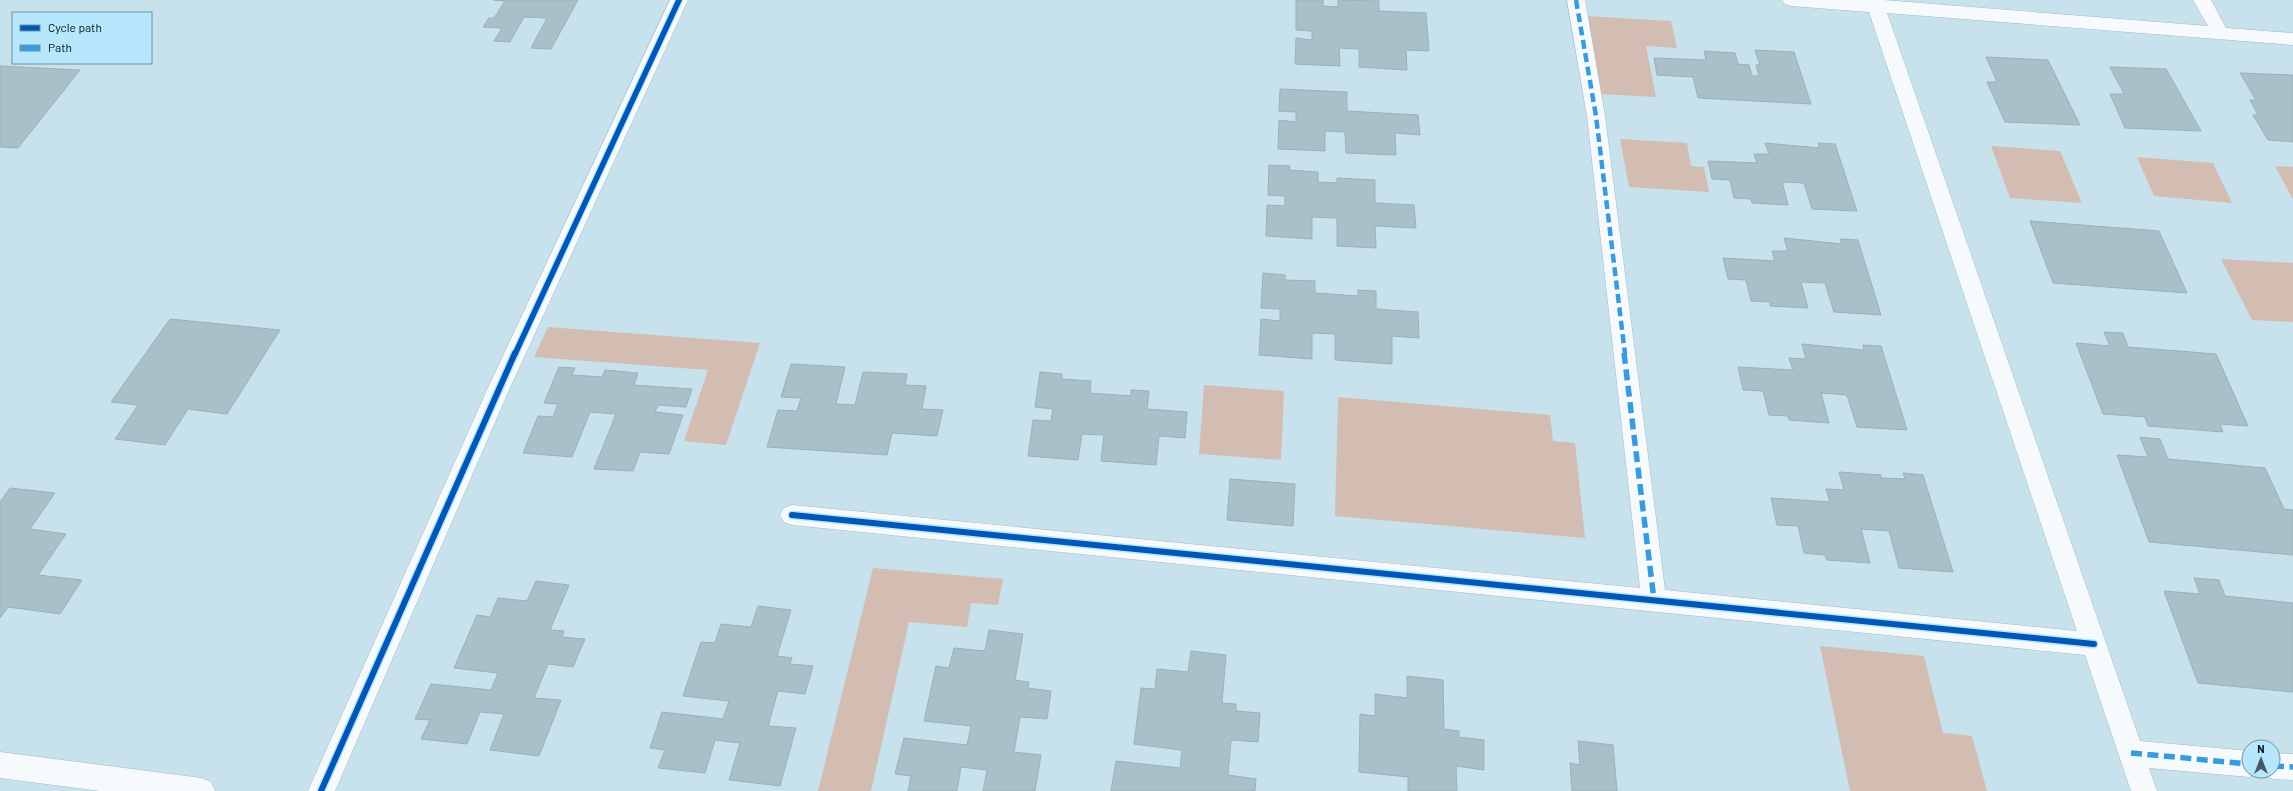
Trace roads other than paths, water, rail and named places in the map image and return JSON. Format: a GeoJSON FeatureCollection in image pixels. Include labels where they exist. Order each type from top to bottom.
{"type":"FeatureCollection","features":[{"type":"Feature","properties":{"kind":"street"},"geometry":{"type":"LineString","coordinates":[[321,791],[498,390],[679,0]]}},
{"type":"Feature","properties":{"kind":"street"},"geometry":{"type":"LineString","coordinates":[[1576,0],[1596,116],[1654,600]]}},
{"type":"Feature","properties":{"kind":"street"},"geometry":{"type":"LineString","coordinates":[[1791,0],[1875,3],[2293,39]]}},
{"type":"Feature","properties":{"kind":"street"},"geometry":{"type":"LineString","coordinates":[[2202,0],[2220,32]]}},
{"type":"Feature","properties":{"kind":"street"},"geometry":{"type":"LineString","coordinates":[[1875,3],[2144,791]]}},
{"type":"Feature","properties":{"kind":"street"},"geometry":{"type":"LineString","coordinates":[[792,515],[2094,644]]}},
{"type":"Feature","properties":{"kind":"street"},"geometry":{"type":"LineString","coordinates":[[2131,753],[2241,763]]}},
{"type":"Feature","properties":{"kind":"street"},"geometry":{"type":"LineString","coordinates":[[0,765],[202,791]]}},
{"type":"Feature","properties":{"kind":"street"},"geometry":{"type":"LineString","coordinates":[[2281,767],[2293,768]]}}]}
